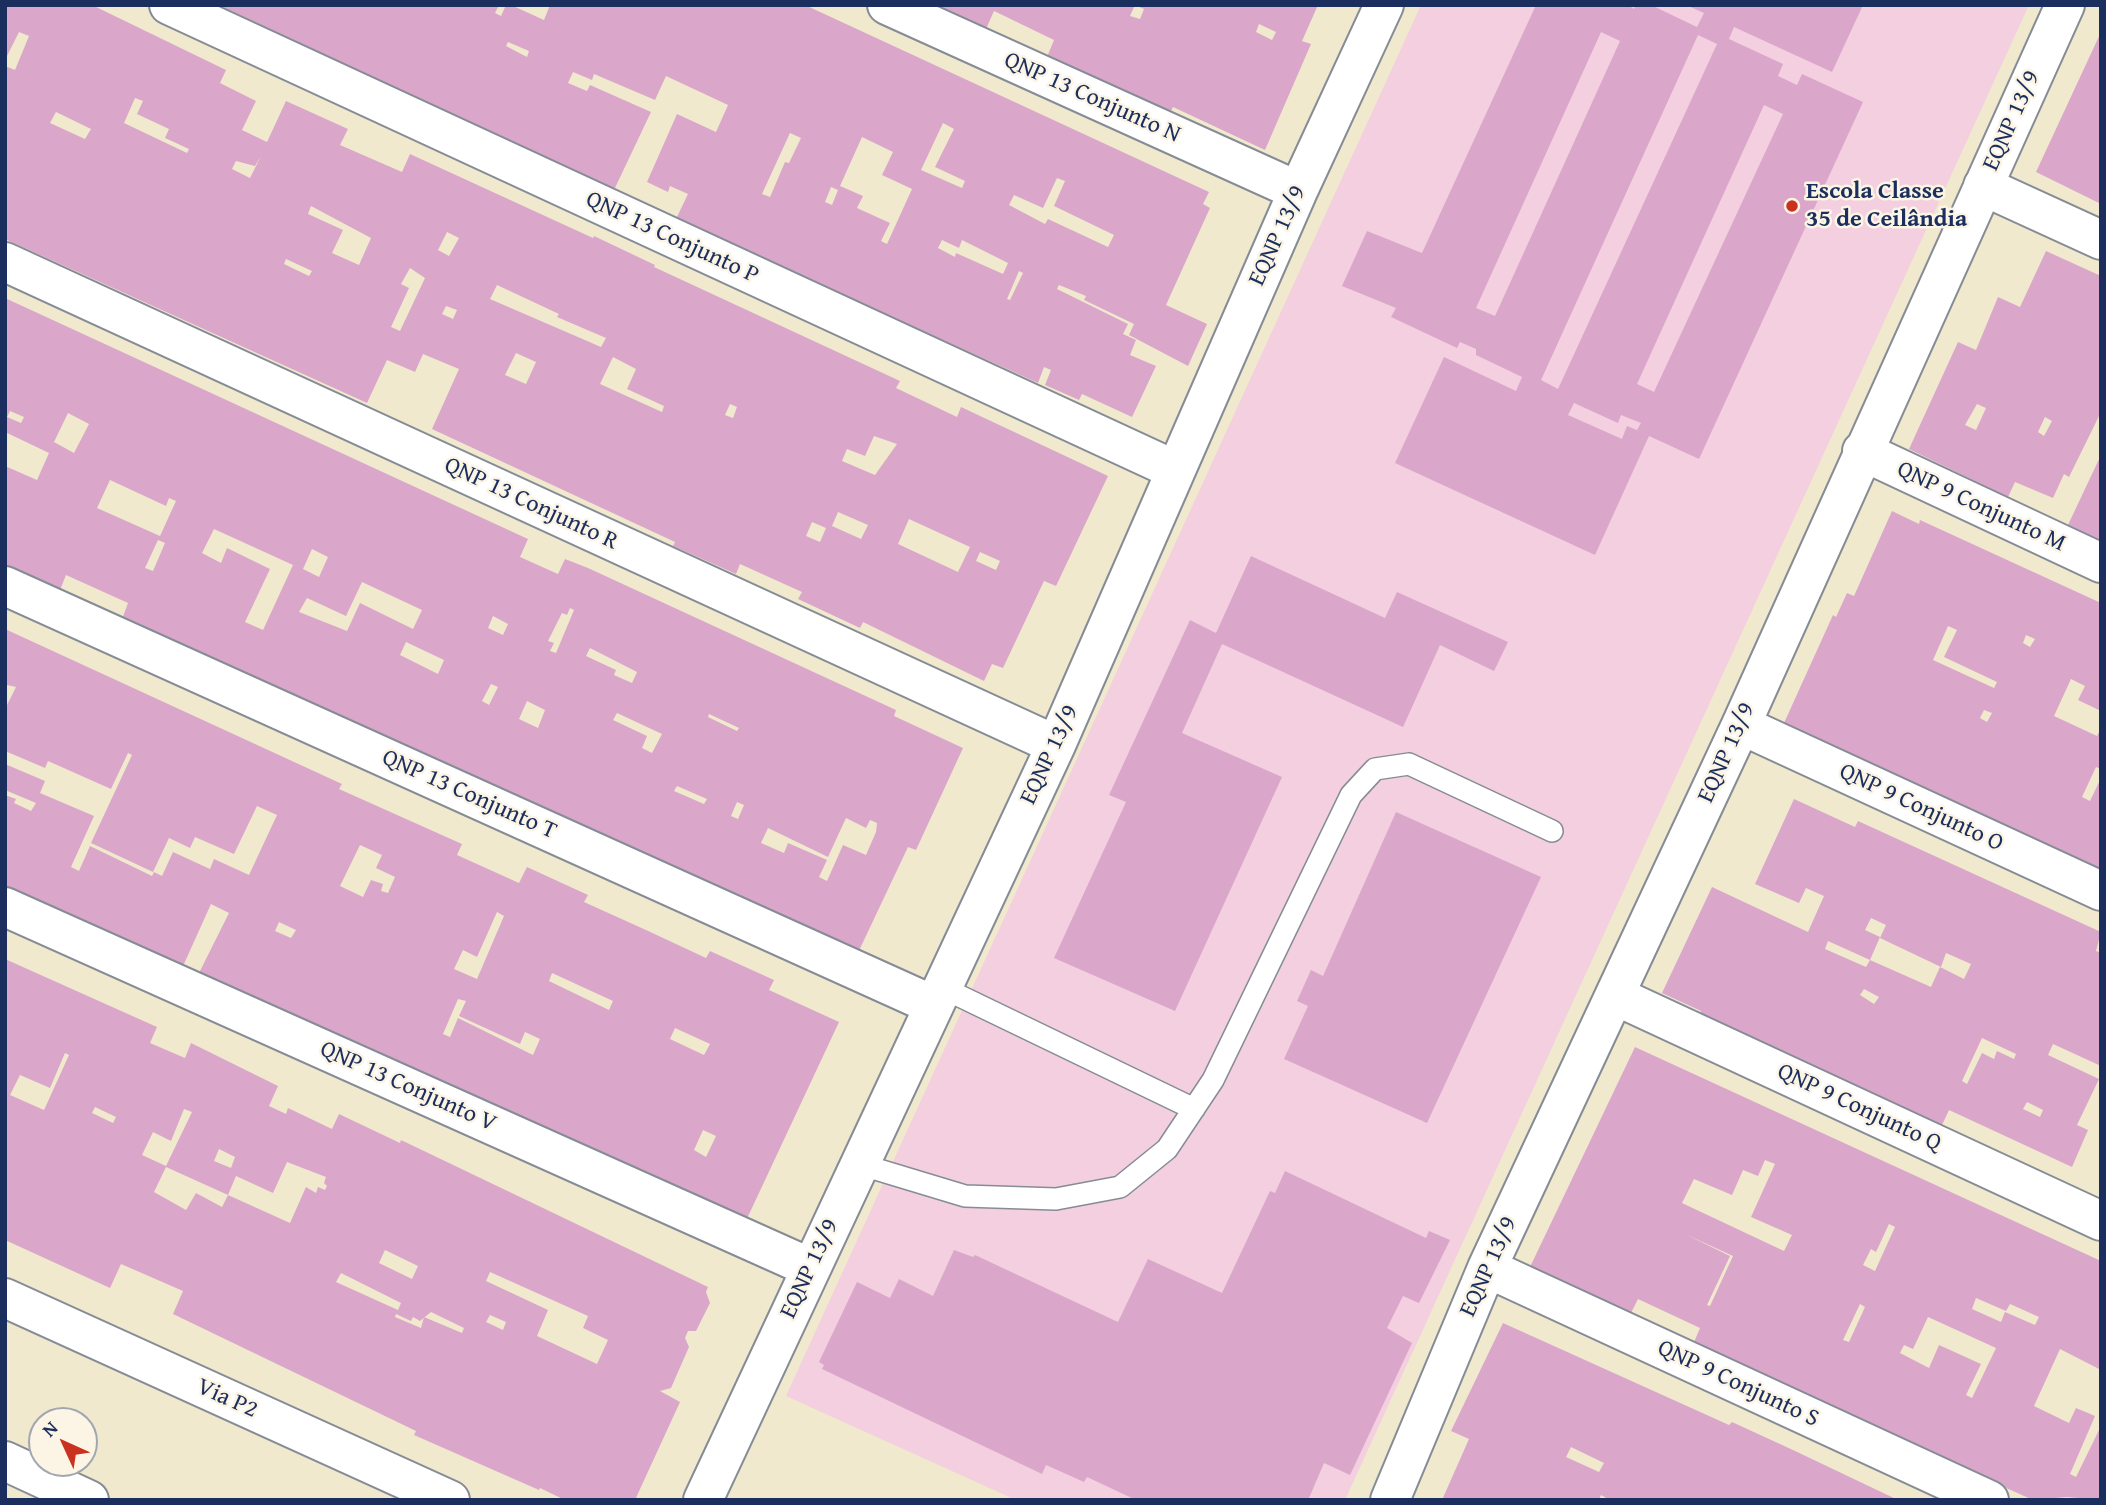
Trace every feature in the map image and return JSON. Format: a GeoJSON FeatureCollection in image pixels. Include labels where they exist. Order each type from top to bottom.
{"type":"FeatureCollection","features":[{"type":"Feature","properties":{"kind":"street","name":"QNP 13 Conjunto P"},"geometry":{"type":"LineString","coordinates":[[169,5],[1175,470]]}},
{"type":"Feature","properties":{"kind":"street","name":"QNP 13 Conjunto N"},"geometry":{"type":"LineString","coordinates":[[887,5],[1297,191]]}},
{"type":"Feature","properties":{"kind":"street","name":"EQNP 13/9"},"geometry":{"type":"LineString","coordinates":[[703,1500],[1056,745],[1297,191],[1384,5]]}},
{"type":"Feature","properties":{"kind":"street","name":"EQNP 13/9"},"geometry":{"type":"LineString","coordinates":[[1390,1500],[1487,1268],[1741,725],[2065,5]]}},
{"type":"Feature","properties":{"kind":"street"},"geometry":{"type":"LineString","coordinates":[[1983,186],[2101,240]]}},
{"type":"Feature","properties":{"kind":"street","name":"QNP 13 Conjunto R"},"geometry":{"type":"LineString","coordinates":[[5,262],[1056,745]]}},
{"type":"Feature","properties":{"kind":"street","name":"QNP 9 Conjunto M"},"geometry":{"type":"LineString","coordinates":[[1862,451],[2101,563]]}},
{"type":"Feature","properties":{"kind":"street","name":"QNP 13 Conjunto T"},"geometry":{"type":"LineString","coordinates":[[5,586],[937,996]]}},
{"type":"Feature","properties":{"kind":"street","name":"QNP 9 Conjunto O"},"geometry":{"type":"LineString","coordinates":[[1741,725],[2101,891]]}},
{"type":"Feature","properties":{"kind":"street","name":"QNP 13 Conjunto V"},"geometry":{"type":"LineString","coordinates":[[5,907],[811,1268]]}},
{"type":"Feature","properties":{"kind":"street","name":"QNP 9 Conjunto Q"},"geometry":{"type":"LineString","coordinates":[[1616,996],[2101,1221]]}},
{"type":"Feature","properties":{"kind":"street","name":"QNP 9 Conjunto S"},"geometry":{"type":"LineString","coordinates":[[1487,1268],[1989,1500]]}},
{"type":"Feature","properties":{"kind":"street","name":"Via P2"},"geometry":{"type":"LineString","coordinates":[[5,1298],[450,1500]]}},
{"type":"Feature","properties":{"kind":"street"},"geometry":{"type":"LineString","coordinates":[[5,1461],[89,1500]]}},
{"type":"Feature","properties":{"kind":"lane"},"geometry":{"type":"LineString","coordinates":[[859,1164],[965,1196],[1056,1199],[1120,1186],[1167,1149],[1213,1080],[1351,795],[1375,769],[1409,764],[1552,831]]}},
{"type":"Feature","properties":{"kind":"lane"},"geometry":{"type":"LineString","coordinates":[[937,996],[1194,1109]]}},
{"type":"Feature","properties":{"kind":"shaded area"},"geometry":{"type":"Polygon","coordinates":[[[1421,5],[2029,5],[1345,1500],[1016,1500],[786,1396],[1421,5]]]}},
{"type":"Feature","properties":{"kind":"building"},"geometry":{"type":"Polygon","coordinates":[[[5,5],[92,5],[226,70],[220,83],[256,101],[242,130],[267,142],[286,101],[348,129],[340,145],[402,172],[410,154],[593,238],[594,236],[655,265],[654,267],[900,381],[896,388],[957,417],[961,407],[1108,476],[1056,586],[1044,581],[1003,668],[992,664],[984,681],[863,622],[860,628],[798,599],[802,592],[740,564],[736,574],[673,546],[675,542],[432,429],[459,369],[423,354],[415,372],[387,360],[367,403],[5,239],[5,66],[15,70],[29,36],[19,32],[5,60],[5,5]],[[135,98],[124,123],[187,153],[189,149],[165,138],[169,129],[137,114],[143,101],[135,98]],[[56,112],[50,123],[85,139],[91,129],[56,112]],[[261,156],[255,166],[236,161],[232,169],[250,178],[261,156]],[[311,206],[308,214],[343,230],[332,253],[359,265],[371,238],[311,206]],[[447,232],[438,250],[449,256],[459,238],[447,232]],[[286,259],[284,264],[309,276],[312,271],[286,259]],[[410,268],[401,284],[409,288],[391,327],[400,331],[425,278],[410,268]],[[497,285],[490,299],[601,347],[606,338],[557,317],[559,314],[497,285]],[[446,306],[442,314],[453,319],[457,310],[446,306]],[[516,353],[505,375],[526,384],[536,362],[516,353]],[[613,357],[600,384],[662,412],[664,406],[627,389],[636,369],[613,357]],[[730,404],[725,415],[733,418],[737,407],[730,404]],[[874,436],[865,456],[847,449],[842,461],[875,475],[897,444],[874,436]],[[838,512],[832,526],[861,539],[868,525],[838,512]],[[909,519],[898,544],[958,572],[970,547],[909,519]],[[812,522],[806,536],[820,542],[826,528],[812,522]],[[980,552],[976,561],[996,570],[1000,561],[980,552]]]}},
{"type":"Feature","properties":{"kind":"building"},"geometry":{"type":"Polygon","coordinates":[[[219,5],[499,5],[495,13],[501,16],[506,5],[511,5],[544,20],[550,5],[805,5],[1209,192],[1203,204],[1210,208],[1166,305],[1207,324],[1188,366],[1129,335],[1134,324],[1084,300],[1086,296],[1059,285],[1057,289],[1128,324],[1123,334],[1136,340],[1130,355],[1156,366],[1132,417],[1082,394],[1079,400],[1045,385],[1051,370],[1044,367],[1038,383],[676,219],[688,194],[670,186],[668,192],[647,182],[677,114],[716,132],[728,105],[666,76],[655,100],[594,74],[592,80],[573,72],[568,83],[587,91],[590,85],[651,112],[614,190],[219,5]],[[508,42],[506,46],[527,57],[529,51],[508,42]],[[943,123],[921,170],[962,188],[965,181],[935,167],[954,129],[943,123]],[[790,133],[762,194],[770,197],[785,162],[789,163],[801,138],[790,133]],[[862,137],[840,186],[863,196],[857,208],[890,223],[881,241],[887,244],[912,189],[882,175],[893,152],[862,137]],[[1057,178],[1043,208],[1014,195],[1009,205],[1045,224],[1048,219],[1108,247],[1114,235],[1054,206],[1065,181],[1057,178]],[[831,187],[825,202],[832,205],[838,190],[831,187]],[[942,240],[938,248],[955,257],[956,253],[1003,274],[1008,263],[962,240],[959,248],[942,240]],[[1019,271],[1007,299],[1010,300],[1023,273],[1019,271]]]}},
{"type":"Feature","properties":{"kind":"building"},"geometry":{"type":"Polygon","coordinates":[[[935,5],[1135,5],[1318,5],[1302,41],[1311,44],[1265,150],[1173,107],[1170,113],[1047,57],[1054,40],[994,11],[986,29],[935,5]],[[1135,5],[1130,16],[1140,19],[1144,9],[1135,5]],[[1259,24],[1256,32],[1272,40],[1276,32],[1259,24]]]}},
{"type":"Feature","properties":{"kind":"building","name":"Escola Classe 35 de Ceilândia"},"geometry":{"type":"Polygon","coordinates":[[[1536,5],[1628,5],[1634,9],[1636,5],[1651,5],[1697,27],[1704,13],[1686,5],[1863,5],[1832,72],[1734,27],[1729,39],[1783,64],[1778,76],[1797,85],[1802,74],[1863,102],[1699,459],[1649,436],[1595,555],[1395,463],[1444,357],[1516,391],[1522,377],[1476,355],[1476,349],[1460,342],[1457,348],[1391,317],[1396,308],[1342,286],[1367,231],[1422,253],[1536,5]],[[1601,32],[1476,308],[1495,316],[1620,41],[1601,32]],[[1698,35],[1541,380],[1558,389],[1717,44],[1698,35]],[[1764,105],[1637,384],[1654,392],[1783,114],[1764,105]],[[1574,403],[1568,415],[1622,439],[1627,426],[1637,430],[1641,423],[1621,415],[1618,423],[1574,403]]]}},
{"type":"Feature","properties":{"kind":"building"},"geometry":{"type":"Polygon","coordinates":[[[2101,32],[2101,204],[2036,172],[2101,32]]]}},
{"type":"Feature","properties":{"kind":"building"},"geometry":{"type":"Polygon","coordinates":[[[2046,251],[2101,276],[2101,412],[2069,477],[2064,474],[2053,498],[2015,482],[2008,497],[1909,449],[1958,342],[1976,350],[1998,297],[2020,307],[2046,251]],[[1977,404],[1965,425],[1976,430],[1986,408],[1977,404]],[[2045,417],[2038,432],[2044,436],[2052,421],[2045,417]]]}},
{"type":"Feature","properties":{"kind":"building"},"geometry":{"type":"Polygon","coordinates":[[[5,298],[528,539],[520,557],[558,574],[565,559],[588,568],[896,710],[894,716],[963,748],[916,850],[908,847],[856,957],[121,622],[128,603],[66,575],[60,590],[5,565],[5,466],[37,480],[49,453],[5,432],[5,298]],[[10,411],[7,417],[21,423],[24,417],[10,411]],[[68,413],[54,442],[74,453],[89,424],[68,413]],[[110,480],[97,508],[160,536],[176,501],[169,498],[166,506],[110,480]],[[214,529],[202,553],[221,563],[227,548],[270,569],[245,622],[263,630],[293,565],[214,529]],[[158,540],[145,568],[153,571],[165,543],[158,540]],[[312,549],[303,569],[319,577],[328,557],[312,549]],[[362,582],[346,616],[307,598],[299,612],[347,631],[360,603],[413,629],[422,610],[362,582]],[[570,608],[567,615],[562,613],[548,641],[554,643],[550,651],[556,653],[574,610],[570,608]],[[493,616],[488,628],[503,635],[508,624],[493,616]],[[406,642],[400,655],[438,674],[444,660],[406,642]],[[590,648],[586,656],[616,670],[614,675],[632,683],[637,672],[590,648]],[[491,684],[482,701],[489,705],[498,687],[491,684]],[[527,701],[519,719],[538,728],[545,710],[527,701]],[[617,713],[613,720],[647,736],[642,748],[652,753],[662,734],[617,713]],[[709,714],[708,717],[737,731],[739,728],[709,714]],[[677,786],[674,791],[704,804],[707,799],[677,786]],[[737,802],[731,816],[738,819],[744,805],[737,802]],[[846,818],[828,857],[768,828],[761,843],[784,853],[788,843],[827,860],[819,877],[827,881],[843,845],[866,855],[877,823],[870,820],[866,828],[846,818]]]}},
{"type":"Feature","properties":{"kind":"building"},"geometry":{"type":"Polygon","coordinates":[[[2101,455],[2101,542],[2067,527],[2101,455]]]}},
{"type":"Feature","properties":{"kind":"building"},"geometry":{"type":"Polygon","coordinates":[[[1892,511],[1919,524],[1920,520],[2101,603],[2101,711],[2078,700],[2085,686],[2071,679],[2054,716],[2097,736],[2101,728],[2101,769],[2096,767],[2082,797],[2090,801],[2101,778],[2101,870],[1784,723],[1833,615],[1836,617],[1847,593],[1854,596],[1892,511]],[[1948,626],[1933,660],[1994,688],[1997,682],[1944,657],[1957,630],[1948,626]],[[2026,635],[2023,643],[2030,647],[2035,639],[2026,635]],[[1984,710],[1980,718],[1987,722],[1992,713],[1984,710]]]}},
{"type":"Feature","properties":{"kind":"building"},"geometry":{"type":"Polygon","coordinates":[[[1251,556],[1385,618],[1397,592],[1508,642],[1494,671],[1440,645],[1403,727],[1222,644],[1182,733],[1282,777],[1175,1011],[1054,958],[1126,802],[1109,795],[1190,620],[1216,633],[1251,556]]]}},
{"type":"Feature","properties":{"kind":"building"},"geometry":{"type":"Polygon","coordinates":[[[5,629],[342,784],[339,789],[462,844],[457,855],[519,883],[527,867],[588,895],[584,902],[706,958],[710,951],[774,980],[769,990],[839,1022],[744,1225],[195,981],[229,913],[211,904],[179,975],[5,898],[5,795],[16,799],[14,803],[31,811],[36,803],[5,790],[5,764],[45,781],[40,793],[94,816],[71,867],[79,871],[90,846],[152,876],[154,872],[162,876],[173,852],[210,869],[214,859],[249,875],[277,815],[257,806],[234,854],[195,837],[190,848],[169,838],[153,872],[91,843],[132,755],[128,753],[111,789],[48,761],[45,768],[5,751],[5,709],[16,687],[7,685],[5,689],[5,629]],[[360,845],[340,886],[363,897],[371,880],[383,884],[381,891],[388,893],[395,877],[376,868],[382,855],[360,845]],[[497,912],[477,957],[463,950],[454,969],[477,979],[504,916],[497,912]],[[279,922],[275,931],[291,938],[296,930],[279,922]],[[552,973],[549,981],[609,1010],[613,1001],[552,973]],[[458,999],[443,1034],[450,1037],[458,1018],[533,1055],[540,1039],[525,1032],[520,1044],[459,1016],[466,1001],[458,999]],[[675,1028],[670,1039],[704,1055],[710,1044],[675,1028]],[[703,1130],[694,1150],[706,1157],[716,1136],[703,1130]]]}},
{"type":"Feature","properties":{"kind":"building"},"geometry":{"type":"Polygon","coordinates":[[[1794,799],[1855,827],[1858,821],[2101,932],[2096,951],[2101,953],[2101,1066],[2053,1044],[2048,1055],[2099,1079],[2077,1125],[2088,1130],[2072,1167],[1949,1110],[1942,1125],[1699,1016],[1701,1011],[1662,993],[1712,887],[1808,932],[1824,896],[1806,888],[1799,903],[1755,884],[1794,799]],[[1871,918],[1865,930],[1880,937],[1870,960],[1931,987],[1940,967],[1964,979],[1971,964],[1946,953],[1941,967],[1880,938],[1886,925],[1871,918]],[[1828,941],[1825,949],[1866,967],[1870,960],[1828,941]],[[1864,989],[1860,995],[1874,1004],[1879,997],[1864,989]],[[1982,1038],[1962,1081],[1967,1084],[1982,1053],[1994,1059],[1997,1051],[2014,1059],[2016,1054],[1982,1038]],[[2027,1102],[2023,1109],[2040,1117],[2043,1110],[2027,1102]]]}},
{"type":"Feature","properties":{"kind":"building"},"geometry":{"type":"Polygon","coordinates":[[[1396,812],[1541,877],[1427,1123],[1284,1059],[1308,1006],[1297,1001],[1311,970],[1323,976],[1396,812]]]}},
{"type":"Feature","properties":{"kind":"building"},"geometry":{"type":"Polygon","coordinates":[[[5,959],[157,1027],[150,1043],[185,1058],[191,1043],[278,1086],[269,1106],[286,1114],[288,1108],[332,1129],[339,1114],[400,1143],[401,1140],[708,1287],[706,1292],[710,1303],[696,1331],[688,1331],[685,1338],[689,1347],[671,1388],[660,1391],[680,1402],[635,1500],[565,1500],[414,1435],[416,1431],[173,1314],[183,1291],[121,1264],[110,1288],[5,1240],[5,959]],[[65,1053],[50,1088],[20,1075],[10,1095],[44,1110],[69,1055],[65,1053]],[[95,1107],[92,1113],[113,1123],[116,1117],[95,1107]],[[184,1109],[171,1141],[153,1132],[142,1155],[166,1166],[192,1112],[184,1109]],[[219,1149],[214,1161],[231,1168],[235,1157],[219,1149]],[[287,1162],[273,1193],[236,1176],[228,1195],[290,1223],[306,1187],[316,1193],[318,1187],[325,1190],[327,1186],[324,1183],[326,1177],[287,1162]],[[166,1167],[154,1192],[186,1210],[196,1193],[222,1207],[228,1195],[166,1167]],[[385,1250],[379,1263],[412,1279],[418,1266],[385,1250]],[[490,1272],[486,1281],[548,1310],[537,1336],[597,1364],[608,1340],[583,1328],[588,1316],[490,1272]],[[341,1273],[336,1282],[398,1310],[401,1303],[341,1273]],[[431,1312],[425,1317],[462,1333],[464,1328],[431,1312]],[[396,1314],[395,1317],[421,1328],[424,1318],[420,1321],[413,1317],[411,1321],[396,1314]],[[490,1315],[486,1322],[503,1330],[506,1322],[490,1315]]]}},
{"type":"Feature","properties":{"kind":"building"},"geometry":{"type":"Polygon","coordinates":[[[1635,1047],[2101,1261],[2101,1370],[2060,1349],[2034,1406],[2069,1423],[2076,1408],[2095,1416],[2070,1474],[2076,1477],[2101,1426],[2101,1500],[2067,1497],[2033,1500],[1692,1347],[1700,1328],[1638,1299],[1630,1315],[1530,1267],[1635,1047]],[[1765,1160],[1758,1176],[1743,1170],[1732,1195],[1694,1179],[1682,1203],[1784,1251],[1792,1235],[1751,1217],[1775,1164],[1765,1160]],[[1889,1224],[1876,1252],[1871,1249],[1863,1265],[1875,1271],[1895,1227],[1889,1224]],[[1685,1234],[1730,1256],[1707,1305],[1710,1306],[1733,1256],[1685,1234]],[[1976,1298],[1972,1309],[2001,1322],[2005,1312],[2035,1325],[2039,1317],[2010,1304],[2006,1311],[1976,1298]],[[1860,1304],[1843,1340],[1849,1342],[1865,1307],[1860,1304]],[[1928,1317],[1913,1349],[1904,1345],[1900,1353],[1929,1368],[1939,1345],[1981,1364],[1966,1395],[1972,1398],[1996,1348],[1928,1317]]]}},
{"type":"Feature","properties":{"kind":"building"},"geometry":{"type":"Polygon","coordinates":[[[1285,1171],[1426,1238],[1429,1231],[1450,1240],[1419,1303],[1403,1296],[1387,1328],[1412,1343],[1350,1475],[1324,1463],[1309,1498],[1313,1500],[1136,1500],[1087,1477],[1084,1482],[1046,1465],[1042,1474],[822,1369],[824,1365],[819,1362],[857,1282],[890,1298],[899,1279],[933,1296],[954,1250],[973,1257],[975,1255],[1118,1322],[1148,1259],[1222,1293],[1270,1191],[1275,1193],[1285,1171]]]}},
{"type":"Feature","properties":{"kind":"building"},"geometry":{"type":"Polygon","coordinates":[[[1503,1323],[1729,1425],[1732,1422],[1898,1500],[1610,1500],[1601,1495],[1599,1500],[1442,1500],[1469,1439],[1451,1431],[1503,1323]],[[1571,1447],[1566,1457],[1599,1472],[1604,1463],[1571,1447]]]}},
{"type":"Feature","properties":{"kind":"place","name":"Escola Classe 35 de Ceilândia"},"geometry":{"type":"Point","coordinates":[1792,206]}}]}
